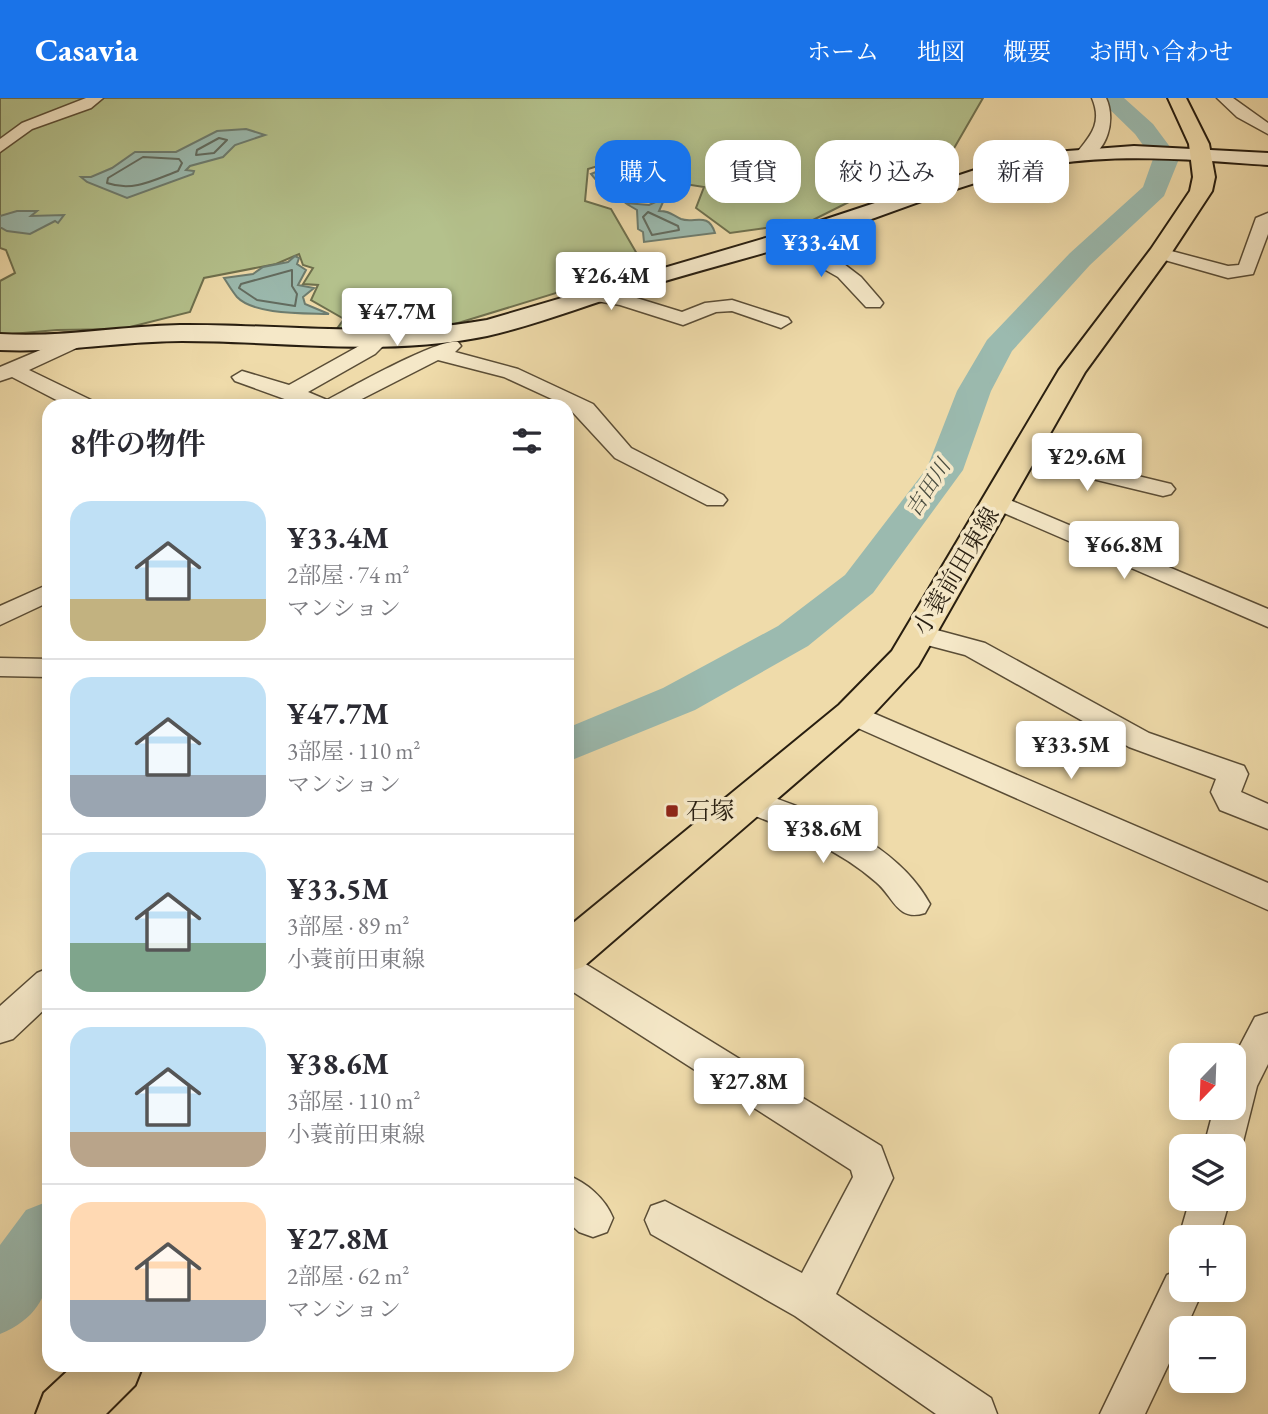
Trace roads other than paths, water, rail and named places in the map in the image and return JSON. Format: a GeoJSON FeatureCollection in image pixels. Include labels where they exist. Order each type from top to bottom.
{"type":"FeatureCollection","features":[{"type":"Feature","properties":{"kind":"main road","name":"小蓑前田東線"},"geometry":{"type":"LineString","coordinates":[[574,948],[852,714],[905,658],[998,502],[1072,370],[1160,253],[1200,191],[1204,177],[1186,154],[1177,98]]}},
{"type":"Feature","properties":{"kind":"main road"},"geometry":{"type":"LineString","coordinates":[[65,1414],[108,1372]]}},
{"type":"Feature","properties":{"kind":"street"},"geometry":{"type":"LineString","coordinates":[[0,147],[27,126],[86,105],[96,98]]}},
{"type":"Feature","properties":{"kind":"street"},"geometry":{"type":"LineString","coordinates":[[1083,155],[1100,137],[1107,119],[1100,98]]}},
{"type":"Feature","properties":{"kind":"street"},"geometry":{"type":"LineString","coordinates":[[1224,98],[1242,114],[1268,129]]}},
{"type":"Feature","properties":{"kind":"street"},"geometry":{"type":"LineString","coordinates":[[0,342],[76,341],[179,333],[377,342],[485,328],[784,239],[958,180],[1083,155],[1186,154],[1268,159]]}},
{"type":"Feature","properties":{"kind":"street"},"geometry":{"type":"LineString","coordinates":[[1160,253],[1228,272],[1246,270],[1265,218],[1268,218]]}},
{"type":"Feature","properties":{"kind":"street"},"geometry":{"type":"LineString","coordinates":[[784,239],[836,265],[862,286],[873,303]]}},
{"type":"Feature","properties":{"kind":"street"},"geometry":{"type":"LineString","coordinates":[[591,295],[623,300],[683,319],[713,304],[733,304],[781,322]]}},
{"type":"Feature","properties":{"kind":"street"},"geometry":{"type":"LineString","coordinates":[[345,399],[434,353],[475,336],[485,328]]}},
{"type":"Feature","properties":{"kind":"street"},"geometry":{"type":"LineString","coordinates":[[6,372],[76,341]]}},
{"type":"Feature","properties":{"kind":"street"},"geometry":{"type":"LineString","coordinates":[[291,393],[368,350],[377,342]]}},
{"type":"Feature","properties":{"kind":"street"},"geometry":{"type":"LineString","coordinates":[[434,353],[511,373],[564,399]]}},
{"type":"Feature","properties":{"kind":"street"},"geometry":{"type":"LineString","coordinates":[[6,372],[69,399]]}},
{"type":"Feature","properties":{"kind":"street"},"geometry":{"type":"LineString","coordinates":[[242,377],[306,399]]}},
{"type":"Feature","properties":{"kind":"street"},"geometry":{"type":"LineString","coordinates":[[574,404],[585,409],[623,453],[715,500]]}},
{"type":"Feature","properties":{"kind":"street"},"geometry":{"type":"LineString","coordinates":[[1022,455],[1163,489]]}},
{"type":"Feature","properties":{"kind":"street"},"geometry":{"type":"LineString","coordinates":[[998,502],[1268,619]]}},
{"type":"Feature","properties":{"kind":"street"},"geometry":{"type":"LineString","coordinates":[[0,617],[42,596]]}},
{"type":"Feature","properties":{"kind":"street"},"geometry":{"type":"LineString","coordinates":[[918,634],[975,649],[1139,740],[1233,774],[1226,792],[1231,802],[1268,817]]}},
{"type":"Feature","properties":{"kind":"street"},"geometry":{"type":"LineString","coordinates":[[0,667],[42,668]]}},
{"type":"Feature","properties":{"kind":"street"},"geometry":{"type":"LineString","coordinates":[[852,714],[1268,897]]}},
{"type":"Feature","properties":{"kind":"street"},"geometry":{"type":"LineString","coordinates":[[749,801],[808,825],[862,856],[891,876],[913,904]]}},
{"type":"Feature","properties":{"kind":"street"},"geometry":{"type":"LineString","coordinates":[[574,974],[867,1159],[873,1178],[810,1301]]}},
{"type":"Feature","properties":{"kind":"street"},"geometry":{"type":"LineString","coordinates":[[0,1028],[42,989]]}},
{"type":"Feature","properties":{"kind":"street"},"geometry":{"type":"LineString","coordinates":[[1246,1070],[1268,1028]]}},
{"type":"Feature","properties":{"kind":"street"},"geometry":{"type":"LineString","coordinates":[[665,1220],[810,1301],[975,1414]]}},
{"type":"Feature","properties":{"kind":"street"},"geometry":{"type":"LineString","coordinates":[[1122,1414],[1176,1302]]}},
{"type":"Feature","properties":{"kind":"water"},"geometry":{"type":"Polygon","coordinates":[[[246,129],[265,135],[235,145],[223,157],[190,166],[186,170],[194,171],[193,174],[127,198],[81,177],[91,177],[112,168],[135,152],[176,152],[217,131],[246,129]]]}},
{"type":"Feature","properties":{"kind":"water"},"geometry":{"type":"Polygon","coordinates":[[[625,203],[663,203],[659,211],[686,220],[705,220],[715,233],[644,242],[643,232],[638,229],[637,210],[625,203]]]}},
{"type":"Feature","properties":{"kind":"water"},"geometry":{"type":"Polygon","coordinates":[[[17,211],[37,211],[31,216],[64,215],[58,223],[55,221],[30,234],[7,231],[0,227],[0,216],[17,211]]]}},
{"type":"Feature","properties":{"kind":"water"},"geometry":{"type":"Polygon","coordinates":[[[295,256],[299,258],[297,264],[306,270],[298,285],[314,288],[303,297],[305,304],[329,314],[280,312],[255,307],[237,297],[224,278],[253,274],[263,267],[288,262],[295,256]]]}},
{"type":"Feature","properties":{"kind":"waterway","name":"吉田川"},"geometry":{"type":"LineString","coordinates":[[574,743],[679,699],[793,636],[859,584],[945,470],[974,391],[998,347],[1080,259],[1155,190],[1166,159],[1144,129],[1110,98]]}},
{"type":"Feature","properties":{"kind":"waterway","name":"吉田川"},"geometry":{"type":"LineString","coordinates":[[0,1300],[42,1242]]}},
{"type":"Feature","properties":{"kind":"place","name":"石塚"},"geometry":{"type":"Point","coordinates":[672,811]}}]}
